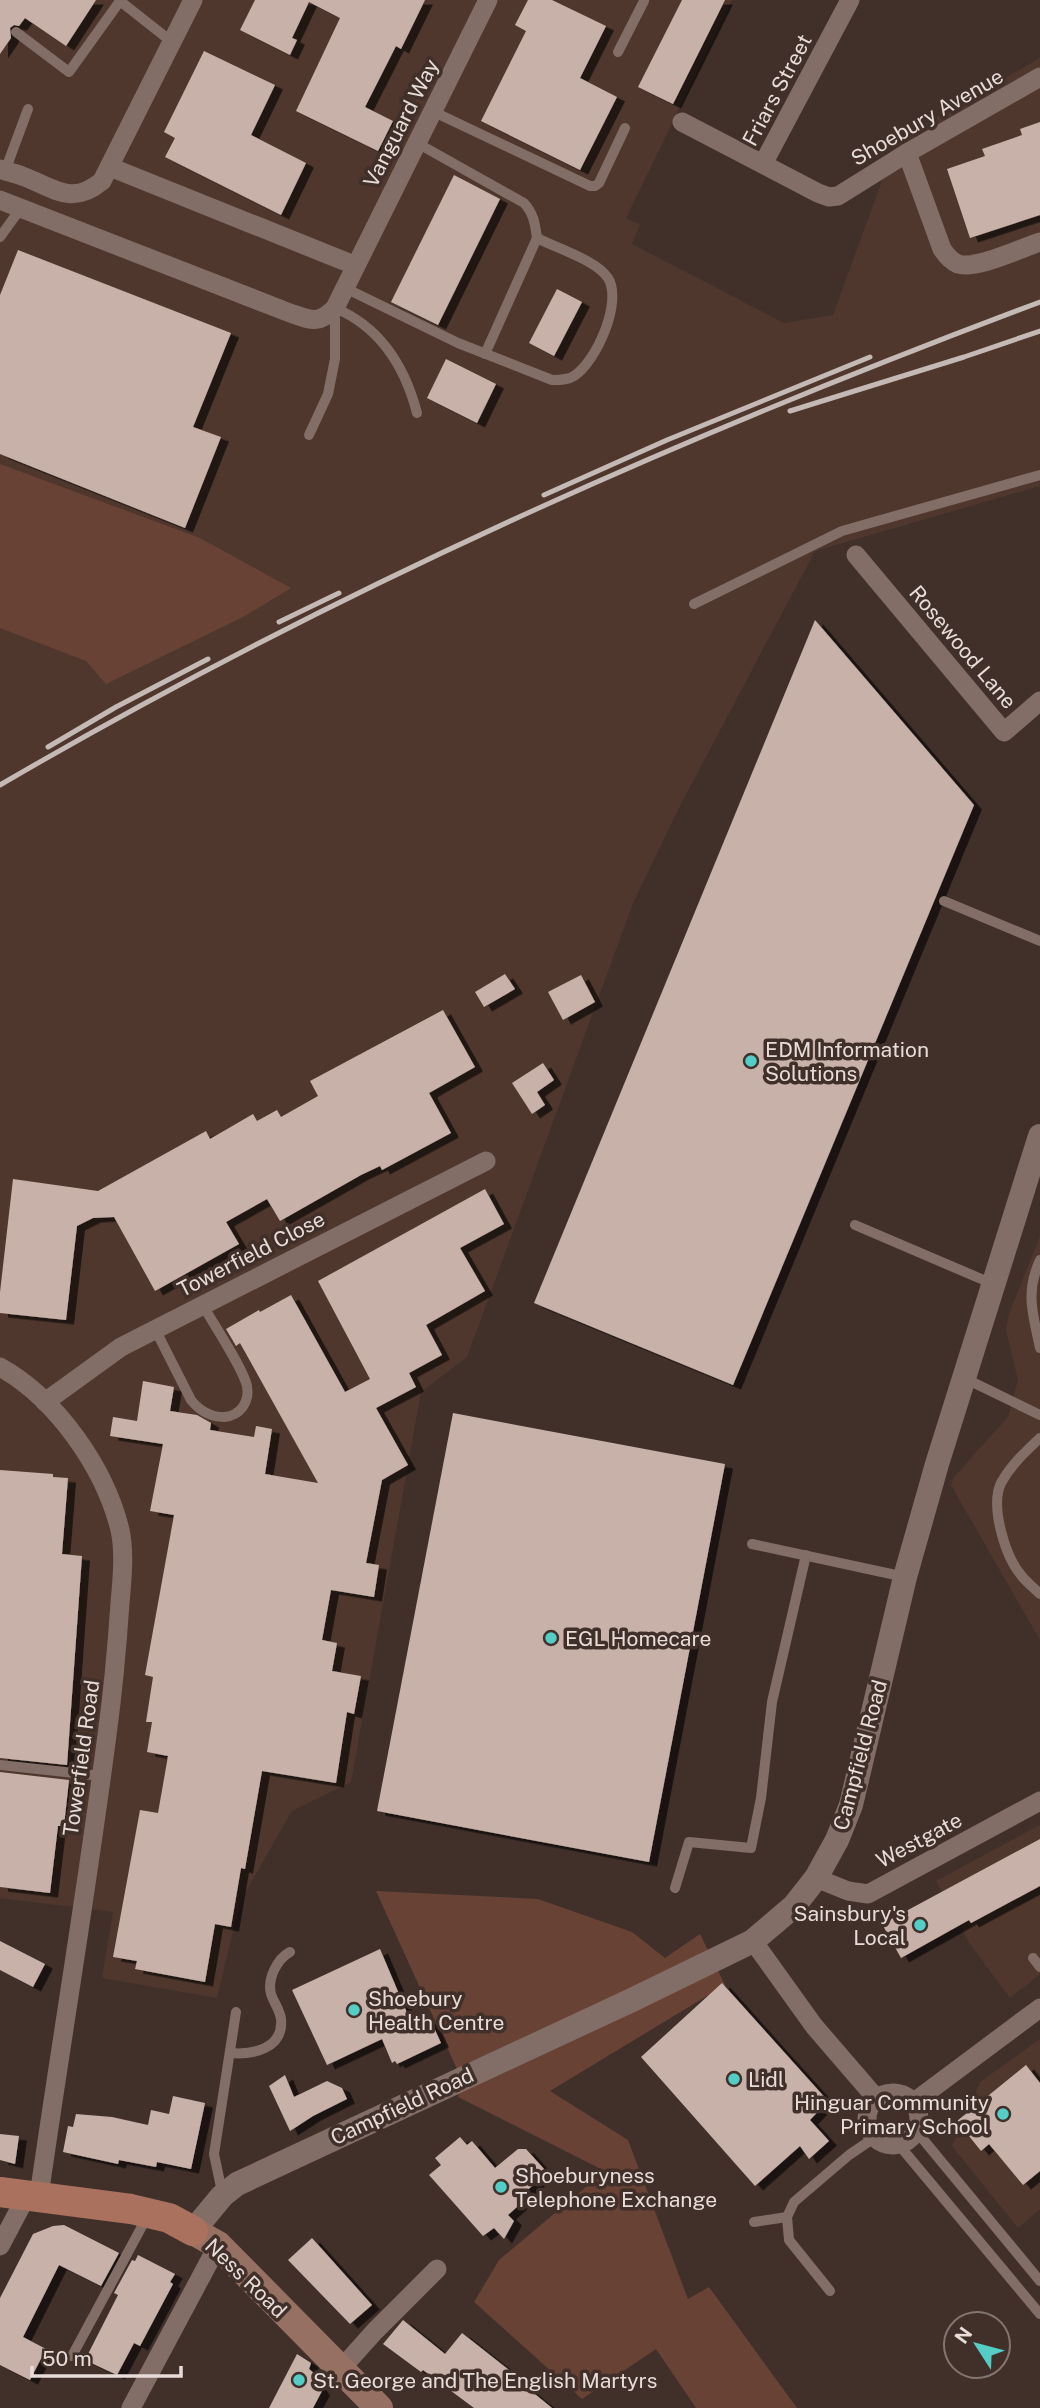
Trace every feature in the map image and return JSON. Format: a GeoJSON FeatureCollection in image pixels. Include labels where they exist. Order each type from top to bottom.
{"type":"FeatureCollection","features":[{"type":"Feature","properties":{"kind":"main road","name":"Ness Road"},"geometry":{"type":"LineString","coordinates":[[22,2194],[93,2203],[169,2218],[206,2238],[379,2408]]}},
{"type":"Feature","properties":{"kind":"street"},"geometry":{"type":"LineString","coordinates":[[193,0],[102,181],[81,193],[58,192],[9,172],[10,204],[313,321],[325,318],[335,308]]}},
{"type":"Feature","properties":{"kind":"street","name":"Vanguard Way"},"geometry":{"type":"LineString","coordinates":[[335,308],[354,265],[488,0]]}},
{"type":"Feature","properties":{"kind":"street","name":"Friars Street"},"geometry":{"type":"LineString","coordinates":[[763,164],[850,0]]}},
{"type":"Feature","properties":{"kind":"street","name":"Shoebury Avenue"},"geometry":{"type":"LineString","coordinates":[[763,164],[818,193],[829,197],[838,196],[907,153],[1040,78]]}},
{"type":"Feature","properties":{"kind":"street"},"geometry":{"type":"LineString","coordinates":[[682,122],[763,164]]}},
{"type":"Feature","properties":{"kind":"street"},"geometry":{"type":"LineString","coordinates":[[907,153],[935,233],[949,259],[960,265],[974,265],[1040,242]]}},
{"type":"Feature","properties":{"kind":"street"},"geometry":{"type":"LineString","coordinates":[[110,167],[284,240],[354,265]]}},
{"type":"Feature","properties":{"kind":"street","name":"Rosewood Lane"},"geometry":{"type":"LineString","coordinates":[[856,555],[1004,732],[1040,701]]}},
{"type":"Feature","properties":{"kind":"street","name":"Campfield Road"},"geometry":{"type":"LineString","coordinates":[[206,2238],[222,2196],[237,2184],[753,1941],[794,1906],[816,1878],[837,1840],[851,1805],[905,1577],[1040,1136]]}},
{"type":"Feature","properties":{"kind":"street","name":"Towerfield Close"},"geometry":{"type":"LineString","coordinates":[[45,1402],[121,1346],[486,1161]]}},
{"type":"Feature","properties":{"kind":"street","name":"Towerfield Road"},"geometry":{"type":"LineString","coordinates":[[0,1367],[45,1402],[90,1458],[108,1494],[120,1531],[123,1568],[116,1670],[87,1892],[22,2194],[0,2246]]}},
{"type":"Feature","properties":{"kind":"street","name":"Westgate"},"geometry":{"type":"LineString","coordinates":[[816,1878],[848,1891],[868,1894],[1040,1801]]}},
{"type":"Feature","properties":{"kind":"street"},"geometry":{"type":"LineString","coordinates":[[753,1941],[814,2026],[876,2098]]}},
{"type":"Feature","properties":{"kind":"street"},"geometry":{"type":"LineString","coordinates":[[914,2102],[1040,2008]]}},
{"type":"Feature","properties":{"kind":"street"},"geometry":{"type":"LineString","coordinates":[[890,2092],[900,2093],[914,2102],[920,2119],[916,2132],[908,2141],[899,2145],[885,2145],[874,2138],[866,2117],[876,2098],[890,2092]]}},
{"type":"Feature","properties":{"kind":"street"},"geometry":{"type":"LineString","coordinates":[[131,2408],[206,2238]]}},
{"type":"Feature","properties":{"kind":"street"},"geometry":{"type":"LineString","coordinates":[[340,2370],[437,2269]]}},
{"type":"Feature","properties":{"kind":"lane"},"geometry":{"type":"LineString","coordinates":[[16,32],[69,72],[120,0],[172,42]]}},
{"type":"Feature","properties":{"kind":"lane"},"geometry":{"type":"LineString","coordinates":[[618,52],[643,0]]}},
{"type":"Feature","properties":{"kind":"lane"},"geometry":{"type":"LineString","coordinates":[[9,172],[27,109]]}},
{"type":"Feature","properties":{"kind":"lane"},"geometry":{"type":"LineString","coordinates":[[432,111],[590,186],[599,183],[625,128]]}},
{"type":"Feature","properties":{"kind":"lane"},"geometry":{"type":"LineString","coordinates":[[417,143],[524,204],[531,211],[537,238],[485,354]]}},
{"type":"Feature","properties":{"kind":"lane"},"geometry":{"type":"LineString","coordinates":[[0,237],[10,204]]}},
{"type":"Feature","properties":{"kind":"lane"},"geometry":{"type":"LineString","coordinates":[[345,288],[485,354],[552,380],[562,380],[574,376],[586,362],[605,329],[613,302],[613,288],[596,266],[537,238]]}},
{"type":"Feature","properties":{"kind":"lane"},"geometry":{"type":"LineString","coordinates":[[309,435],[328,394],[335,359],[335,308],[363,325],[388,348],[404,375],[417,413]]}},
{"type":"Feature","properties":{"kind":"lane"},"geometry":{"type":"LineString","coordinates":[[695,604],[842,531],[1040,475]]}},
{"type":"Feature","properties":{"kind":"lane"},"geometry":{"type":"LineString","coordinates":[[944,901],[1040,942]]}},
{"type":"Feature","properties":{"kind":"lane"},"geometry":{"type":"LineString","coordinates":[[855,1225],[993,1284]]}},
{"type":"Feature","properties":{"kind":"lane"},"geometry":{"type":"LineString","coordinates":[[1040,1260],[1031,1283],[1030,1303],[1040,1348]]}},
{"type":"Feature","properties":{"kind":"lane"},"geometry":{"type":"LineString","coordinates":[[155,1329],[191,1400],[198,1408],[224,1417],[238,1412],[245,1406],[248,1395],[245,1380],[202,1304]]}},
{"type":"Feature","properties":{"kind":"lane"},"geometry":{"type":"LineString","coordinates":[[964,1378],[1040,1415]]}},
{"type":"Feature","properties":{"kind":"lane"},"geometry":{"type":"LineString","coordinates":[[1040,1438],[1012,1465],[1000,1486],[996,1510],[1004,1540],[1019,1573],[1040,1594]]}},
{"type":"Feature","properties":{"kind":"lane"},"geometry":{"type":"LineString","coordinates":[[752,1544],[905,1577]]}},
{"type":"Feature","properties":{"kind":"lane"},"geometry":{"type":"LineString","coordinates":[[675,1888],[689,1842],[751,1848],[761,1798],[772,1702],[806,1555]]}},
{"type":"Feature","properties":{"kind":"lane"},"geometry":{"type":"LineString","coordinates":[[0,1765],[102,1776]]}},
{"type":"Feature","properties":{"kind":"lane"},"geometry":{"type":"LineString","coordinates":[[230,2053],[248,2055],[257,2052],[273,2042],[280,2033],[281,2020],[270,1986],[274,1971],[286,1953],[290,1952]]}},
{"type":"Feature","properties":{"kind":"lane"},"geometry":{"type":"LineString","coordinates":[[1033,1958],[1040,1967]]}},
{"type":"Feature","properties":{"kind":"lane"},"geometry":{"type":"LineString","coordinates":[[222,2196],[214,2154],[236,2012]]}},
{"type":"Feature","properties":{"kind":"lane"},"geometry":{"type":"LineString","coordinates":[[916,2132],[1040,2281]]}},
{"type":"Feature","properties":{"kind":"lane"},"geometry":{"type":"LineString","coordinates":[[830,2291],[789,2240],[787,2217],[794,2202],[849,2155],[874,2138]]}},
{"type":"Feature","properties":{"kind":"lane"},"geometry":{"type":"LineString","coordinates":[[899,2145],[1040,2314]]}},
{"type":"Feature","properties":{"kind":"lane"},"geometry":{"type":"LineString","coordinates":[[72,2356],[149,2214]]}},
{"type":"Feature","properties":{"kind":"lane"},"geometry":{"type":"LineString","coordinates":[[754,2222],[787,2217]]}},
{"type":"Feature","properties":{"kind":"shaded area"},"geometry":{"type":"Polygon","coordinates":[[[0,0],[732,0],[626,218],[640,225],[632,244],[784,323],[833,315],[897,140],[1040,58],[1040,486],[815,551],[680,806],[633,903],[467,1357],[421,1392],[351,1782],[292,1811],[240,1902],[217,1998],[102,1978],[113,1912],[0,1898],[0,0]]]}},
{"type":"Feature","properties":{"kind":"shaded area"},"geometry":{"type":"Polygon","coordinates":[[[0,464],[200,538],[291,588],[245,616],[106,684],[86,661],[0,628],[0,464]]]}},
{"type":"Feature","properties":{"kind":"shaded area"},"geometry":{"type":"Polygon","coordinates":[[[1040,1236],[1040,1640],[951,1485],[954,1477],[1008,1417],[1018,1380],[1006,1330],[1009,1314],[1040,1236]]]}},
{"type":"Feature","properties":{"kind":"shaded area"},"geometry":{"type":"Polygon","coordinates":[[[1040,1825],[1040,1974],[1010,1998],[970,1944],[936,1881],[1040,1825]]]}},
{"type":"Feature","properties":{"kind":"shaded area"},"geometry":{"type":"Polygon","coordinates":[[[376,1891],[538,1899],[632,1932],[665,1958],[700,1934],[725,1985],[550,2091],[628,2140],[688,2299],[709,2287],[797,2408],[696,2408],[656,2349],[582,2399],[474,2302],[499,2260],[605,2171],[458,2097],[461,2078],[376,1891]]]}},
{"type":"Feature","properties":{"kind":"shaded area","name":"Hinguar Community Primary School"},"geometry":{"type":"Polygon","coordinates":[[[1040,2039],[1040,2209],[1018,2228],[952,2146],[980,2082],[1040,2039]]]}},
{"type":"Feature","properties":{"kind":"building"},"geometry":{"type":"Polygon","coordinates":[[[0,0],[96,0],[66,46],[25,18],[19,26],[10,28],[11,38],[0,54],[0,0]]]}},
{"type":"Feature","properties":{"kind":"building"},"geometry":{"type":"Polygon","coordinates":[[[255,0],[425,0],[401,49],[396,46],[365,107],[393,121],[378,151],[296,111],[340,18],[309,2],[292,38],[297,40],[290,55],[240,30],[255,0]]]}},
{"type":"Feature","properties":{"kind":"building"},"geometry":{"type":"Polygon","coordinates":[[[528,0],[552,0],[606,26],[580,78],[617,97],[580,170],[481,121],[526,31],[515,25],[528,0]]]}},
{"type":"Feature","properties":{"kind":"building"},"geometry":{"type":"Polygon","coordinates":[[[682,0],[725,0],[673,104],[638,87],[682,0]]]}},
{"type":"Feature","properties":{"kind":"building"},"geometry":{"type":"Polygon","coordinates":[[[204,51],[275,85],[251,135],[306,163],[281,215],[165,157],[175,138],[164,132],[204,51]]]}},
{"type":"Feature","properties":{"kind":"building"},"geometry":{"type":"Polygon","coordinates":[[[1040,122],[1040,215],[970,238],[947,169],[985,156],[982,149],[1022,135],[1020,129],[1040,122]]]}},
{"type":"Feature","properties":{"kind":"building"},"geometry":{"type":"Polygon","coordinates":[[[454,175],[500,199],[438,325],[391,302],[454,175]]]}},
{"type":"Feature","properties":{"kind":"building"},"geometry":{"type":"Polygon","coordinates":[[[18,250],[231,333],[193,427],[221,437],[185,528],[0,454],[0,295],[18,250]]]}},
{"type":"Feature","properties":{"kind":"building"},"geometry":{"type":"Polygon","coordinates":[[[557,289],[582,302],[554,356],[529,343],[557,289]]]}},
{"type":"Feature","properties":{"kind":"building"},"geometry":{"type":"Polygon","coordinates":[[[446,359],[496,384],[477,423],[427,398],[446,359]]]}},
{"type":"Feature","properties":{"kind":"building","name":"EDM Information Solutions"},"geometry":{"type":"Polygon","coordinates":[[[815,620],[974,805],[733,1385],[534,1303],[815,620]]]}},
{"type":"Feature","properties":{"kind":"building"},"geometry":{"type":"Polygon","coordinates":[[[505,974],[515,989],[484,1007],[475,992],[505,974]]]}},
{"type":"Feature","properties":{"kind":"building"},"geometry":{"type":"Polygon","coordinates":[[[581,975],[595,1002],[563,1020],[548,992],[581,975]]]}},
{"type":"Feature","properties":{"kind":"building"},"geometry":{"type":"Polygon","coordinates":[[[443,1010],[475,1067],[429,1093],[451,1133],[382,1170],[380,1166],[361,1175],[280,1221],[267,1199],[226,1222],[239,1244],[155,1291],[114,1217],[93,1218],[77,1226],[66,1320],[0,1313],[13,1179],[98,1191],[206,1131],[210,1139],[253,1114],[257,1121],[277,1110],[281,1117],[318,1096],[310,1081],[443,1010]]]}},
{"type":"Feature","properties":{"kind":"building"},"geometry":{"type":"Polygon","coordinates":[[[543,1063],[554,1080],[537,1092],[545,1105],[532,1114],[512,1083],[543,1063]]]}},
{"type":"Feature","properties":{"kind":"building"},"geometry":{"type":"Polygon","coordinates":[[[485,1189],[504,1224],[460,1248],[485,1291],[426,1325],[442,1355],[409,1373],[416,1387],[376,1408],[408,1465],[382,1480],[366,1563],[379,1565],[374,1597],[331,1590],[322,1640],[337,1643],[332,1671],[361,1676],[354,1714],[347,1712],[336,1783],[262,1771],[245,1869],[241,1868],[231,1927],[215,1924],[205,1982],[135,1969],[137,1961],[113,1957],[140,1810],[158,1813],[168,1756],[147,1752],[152,1722],[146,1722],[153,1677],[145,1675],[174,1515],[150,1511],[163,1444],[110,1436],[113,1417],[137,1421],[143,1381],[174,1387],[170,1411],[197,1415],[211,1423],[210,1430],[254,1437],[256,1426],[272,1429],[265,1474],[318,1483],[240,1343],[236,1346],[226,1329],[291,1295],[345,1392],[370,1379],[318,1281],[485,1189]]]}},
{"type":"Feature","properties":{"kind":"building","name":"EGL Homecare"},"geometry":{"type":"Polygon","coordinates":[[[453,1413],[725,1464],[649,1862],[377,1811],[453,1413]]]}},
{"type":"Feature","properties":{"kind":"building"},"geometry":{"type":"Polygon","coordinates":[[[0,1470],[53,1474],[53,1477],[68,1478],[62,1554],[82,1556],[67,1765],[0,1758],[0,1470]]]}},
{"type":"Feature","properties":{"kind":"building"},"geometry":{"type":"Polygon","coordinates":[[[0,1772],[69,1780],[64,1826],[58,1826],[50,1893],[0,1887],[0,1772]]]}},
{"type":"Feature","properties":{"kind":"building"},"geometry":{"type":"Polygon","coordinates":[[[1040,1839],[1040,1886],[971,1923],[969,1920],[901,1958],[882,1924],[1040,1839]]]}},
{"type":"Feature","properties":{"kind":"building"},"geometry":{"type":"Polygon","coordinates":[[[0,1941],[45,1964],[33,1987],[0,1970],[0,1941]]]}},
{"type":"Feature","properties":{"kind":"building","name":"Shoebury Health Centre"},"geometry":{"type":"Polygon","coordinates":[[[380,1949],[413,2027],[430,2019],[441,2043],[397,2064],[395,2061],[392,2063],[382,2039],[327,2065],[292,1990],[380,1949]]]}},
{"type":"Feature","properties":{"kind":"building","name":"Lidl"},"geometry":{"type":"Polygon","coordinates":[[[722,1983],[828,2101],[810,2120],[829,2141],[809,2159],[800,2146],[755,2186],[641,2057],[722,1983]]]}},
{"type":"Feature","properties":{"kind":"building"},"geometry":{"type":"Polygon","coordinates":[[[1026,2065],[1040,2083],[1040,2171],[1023,2185],[989,2144],[981,2151],[957,2121],[1026,2065]]]}},
{"type":"Feature","properties":{"kind":"building"},"geometry":{"type":"Polygon","coordinates":[[[285,2075],[294,2097],[327,2081],[342,2088],[347,2099],[290,2131],[269,2086],[285,2075]]]}},
{"type":"Feature","properties":{"kind":"building"},"geometry":{"type":"Polygon","coordinates":[[[173,2096],[205,2103],[191,2169],[157,2162],[156,2167],[119,2160],[118,2164],[63,2152],[68,2126],[73,2127],[76,2114],[112,2117],[148,2125],[151,2110],[169,2114],[173,2096]]]}},
{"type":"Feature","properties":{"kind":"building"},"geometry":{"type":"Polygon","coordinates":[[[0,2134],[19,2136],[15,2164],[0,2160],[0,2134]]]}},
{"type":"Feature","properties":{"kind":"building","name":"Shoeburyness Telephone Exchange"},"geometry":{"type":"Polygon","coordinates":[[[460,2137],[467,2145],[472,2141],[495,2168],[518,2149],[526,2149],[544,2169],[543,2177],[525,2192],[528,2197],[508,2215],[514,2221],[504,2239],[494,2228],[483,2236],[429,2175],[441,2165],[435,2158],[460,2137]]]}},
{"type":"Feature","properties":{"kind":"building"},"geometry":{"type":"Polygon","coordinates":[[[64,2225],[119,2253],[101,2286],[59,2265],[23,2337],[46,2349],[30,2380],[0,2365],[0,2298],[33,2234],[53,2226],[64,2225]]]}},
{"type":"Feature","properties":{"kind":"building"},"geometry":{"type":"Polygon","coordinates":[[[312,2238],[372,2305],[350,2324],[288,2260],[312,2238]]]}},
{"type":"Feature","properties":{"kind":"building"},"geometry":{"type":"Polygon","coordinates":[[[138,2255],[175,2274],[170,2282],[173,2284],[140,2346],[134,2343],[117,2375],[85,2360],[118,2295],[114,2293],[132,2260],[135,2261],[138,2255]]]}},
{"type":"Feature","properties":{"kind":"building"},"geometry":{"type":"Polygon","coordinates":[[[403,2320],[445,2354],[462,2333],[552,2408],[474,2408],[383,2344],[403,2320]]]}},
{"type":"Feature","properties":{"kind":"building","name":"St. George and The English Martyrs"},"geometry":{"type":"Polygon","coordinates":[[[297,2354],[311,2363],[309,2369],[315,2374],[313,2378],[322,2391],[313,2408],[269,2408],[297,2354]]]}},
{"type":"Feature","properties":{"kind":"railway"},"geometry":{"type":"LineString","coordinates":[[0,785],[251,647],[510,521],[773,407],[1040,302]]}},
{"type":"Feature","properties":{"kind":"railway"},"geometry":{"type":"LineString","coordinates":[[790,411],[1040,331]]}},
{"type":"Feature","properties":{"kind":"railway"},"geometry":{"type":"LineString","coordinates":[[544,495],[667,440],[870,357]]}},
{"type":"Feature","properties":{"kind":"railway"},"geometry":{"type":"LineString","coordinates":[[279,622],[339,593]]}},
{"type":"Feature","properties":{"kind":"railway"},"geometry":{"type":"LineString","coordinates":[[48,747],[116,707],[208,659]]}},
{"type":"Feature","properties":{"kind":"place","name":"EDM Information Solutions"},"geometry":{"type":"Point","coordinates":[751,1061]}},
{"type":"Feature","properties":{"kind":"place","name":"EGL Homecare"},"geometry":{"type":"Point","coordinates":[551,1638]}},
{"type":"Feature","properties":{"kind":"place","name":"Sainsbury's Local"},"geometry":{"type":"Point","coordinates":[920,1925]}},
{"type":"Feature","properties":{"kind":"place","name":"Shoebury Health Centre"},"geometry":{"type":"Point","coordinates":[354,2010]}},
{"type":"Feature","properties":{"kind":"place","name":"Lidl"},"geometry":{"type":"Point","coordinates":[734,2079]}},
{"type":"Feature","properties":{"kind":"place","name":"Hinguar Community Primary School"},"geometry":{"type":"Point","coordinates":[1003,2114]}},
{"type":"Feature","properties":{"kind":"place","name":"Shoeburyness Telephone Exchange"},"geometry":{"type":"Point","coordinates":[501,2187]}},
{"type":"Feature","properties":{"kind":"place","name":"St. George and The English Martyrs"},"geometry":{"type":"Point","coordinates":[299,2380]}}]}
